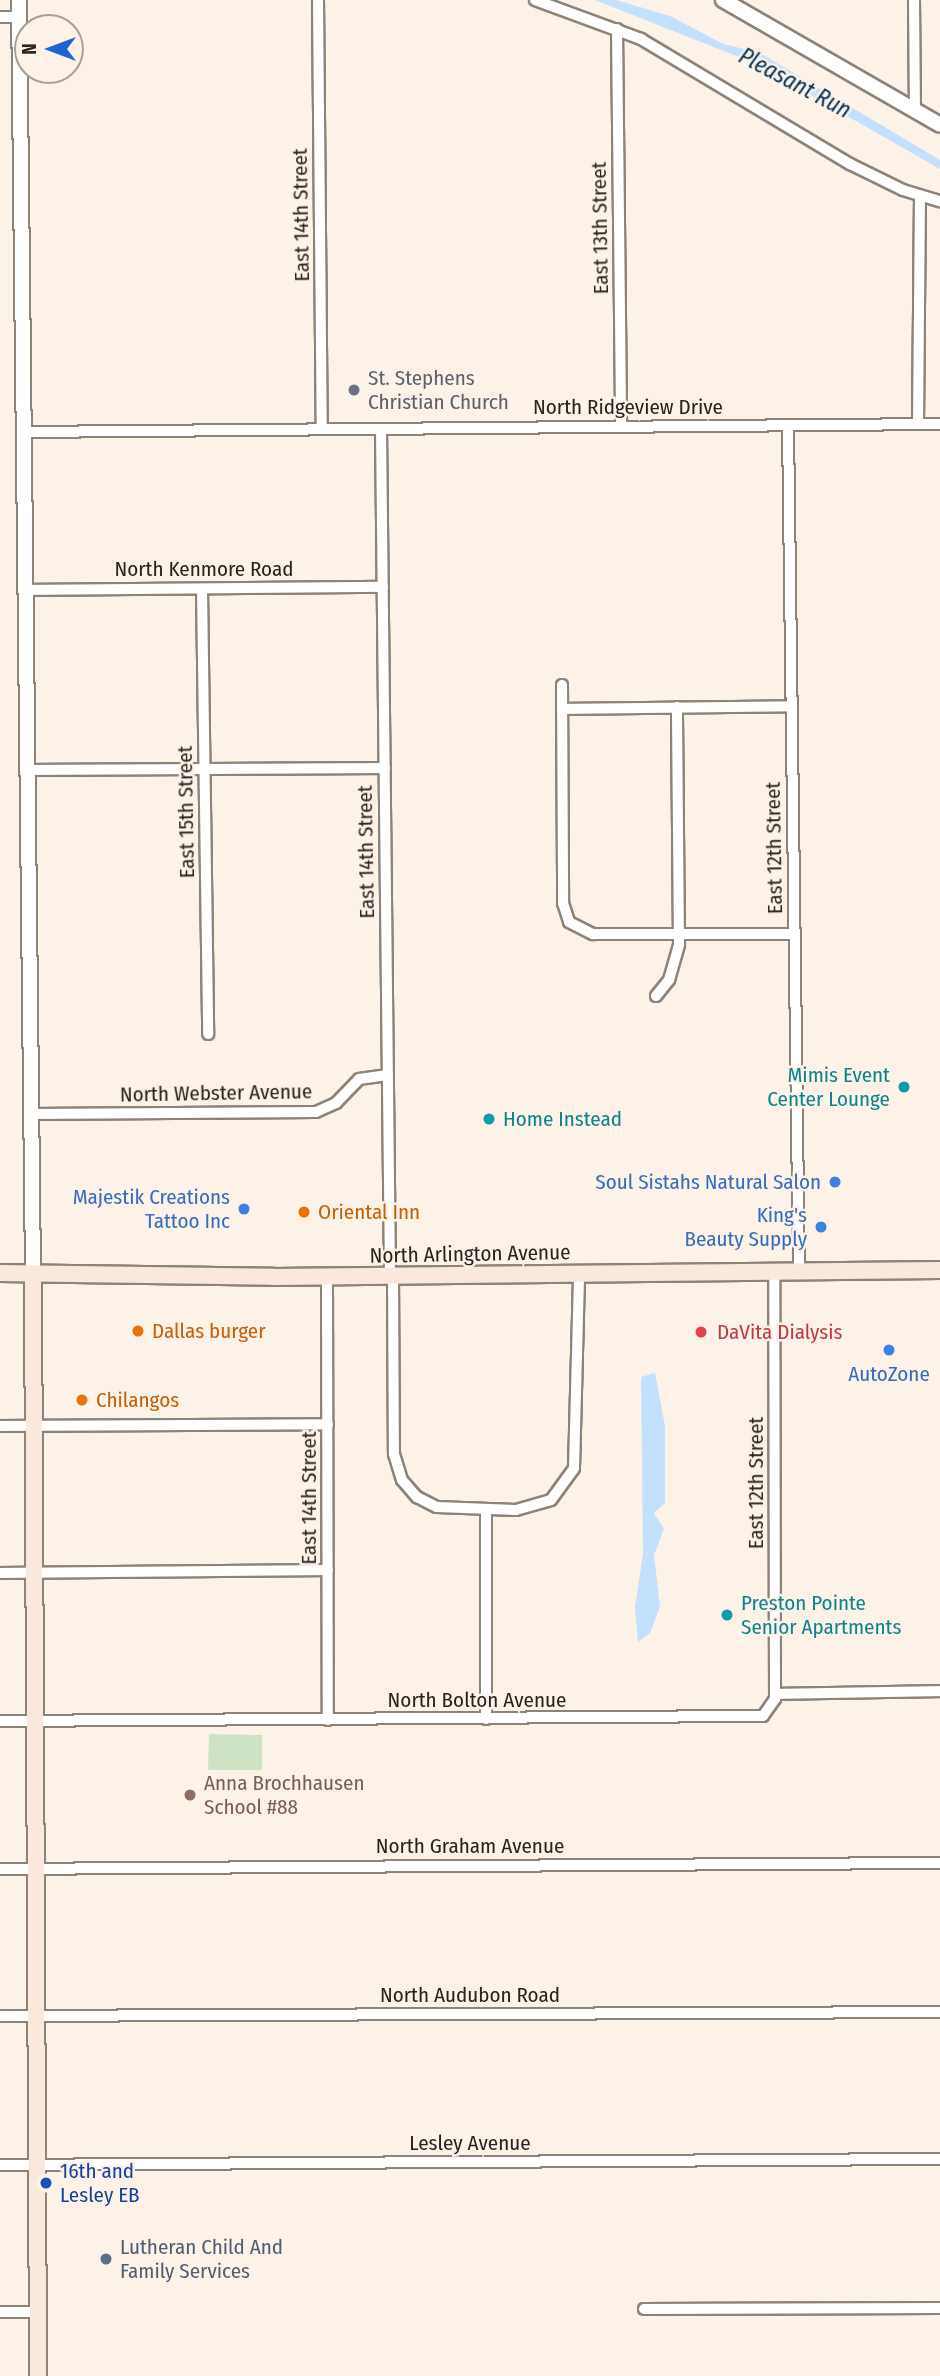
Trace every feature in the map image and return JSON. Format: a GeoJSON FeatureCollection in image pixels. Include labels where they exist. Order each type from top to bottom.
{"type":"FeatureCollection","features":[{"type":"Feature","properties":{"kind":"main road","name":"North Arlington Avenue"},"geometry":{"type":"LineString","coordinates":[[0,1273],[392,1276],[940,1269]]}},
{"type":"Feature","properties":{"kind":"main road"},"geometry":{"type":"LineString","coordinates":[[33,1273],[38,2376]]}},
{"type":"Feature","properties":{"kind":"street","name":"East 14th Street"},"geometry":{"type":"LineString","coordinates":[[318,0],[322,429]]}},
{"type":"Feature","properties":{"kind":"street"},"geometry":{"type":"LineString","coordinates":[[535,0],[617,29],[850,164],[920,196],[940,201]]}},
{"type":"Feature","properties":{"kind":"street"},"geometry":{"type":"LineString","coordinates":[[723,0],[940,125]]}},
{"type":"Feature","properties":{"kind":"street"},"geometry":{"type":"LineString","coordinates":[[914,0],[915,110]]}},
{"type":"Feature","properties":{"kind":"street","name":"East 13th Street"},"geometry":{"type":"LineString","coordinates":[[617,29],[621,426]]}},
{"type":"Feature","properties":{"kind":"street"},"geometry":{"type":"LineString","coordinates":[[20,84],[33,1273]]}},
{"type":"Feature","properties":{"kind":"street"},"geometry":{"type":"LineString","coordinates":[[918,424],[920,196]]}},
{"type":"Feature","properties":{"kind":"street","name":"North Ridgeview Drive"},"geometry":{"type":"LineString","coordinates":[[23,432],[940,424]]}},
{"type":"Feature","properties":{"kind":"street","name":"East 12th Street"},"geometry":{"type":"LineString","coordinates":[[788,425],[799,1271]]}},
{"type":"Feature","properties":{"kind":"street","name":"East 14th Street"},"geometry":{"type":"LineString","coordinates":[[382,429],[394,1454],[400,1476],[413,1494],[432,1506],[522,1510],[543,1504],[561,1491],[573,1472],[579,1274]]}},
{"type":"Feature","properties":{"kind":"street","name":"North Kenmore Road"},"geometry":{"type":"LineString","coordinates":[[25,590],[383,587]]}},
{"type":"Feature","properties":{"kind":"street","name":"East 15th Street"},"geometry":{"type":"LineString","coordinates":[[202,589],[208,1034]]}},
{"type":"Feature","properties":{"kind":"street"},"geometry":{"type":"LineString","coordinates":[[562,685],[563,902],[569,922],[590,934],[794,934]]}},
{"type":"Feature","properties":{"kind":"street"},"geometry":{"type":"LineString","coordinates":[[562,709],[792,706]]}},
{"type":"Feature","properties":{"kind":"street"},"geometry":{"type":"LineString","coordinates":[[656,996],[670,977],[680,934],[677,707]]}},
{"type":"Feature","properties":{"kind":"street"},"geometry":{"type":"LineString","coordinates":[[27,770],[384,768]]}},
{"type":"Feature","properties":{"kind":"street","name":"North Webster Avenue"},"geometry":{"type":"LineString","coordinates":[[31,1114],[316,1112],[336,1103],[363,1077],[388,1075]]}},
{"type":"Feature","properties":{"kind":"street","name":"East 12th Street"},"geometry":{"type":"LineString","coordinates":[[774,1271],[775,1694]]}},
{"type":"Feature","properties":{"kind":"street","name":"East 14th Street"},"geometry":{"type":"LineString","coordinates":[[327,1276],[328,1720]]}},
{"type":"Feature","properties":{"kind":"street"},"geometry":{"type":"LineString","coordinates":[[0,1426],[328,1424]]}},
{"type":"Feature","properties":{"kind":"street"},"geometry":{"type":"LineString","coordinates":[[486,1510],[486,1719]]}},
{"type":"Feature","properties":{"kind":"street"},"geometry":{"type":"LineString","coordinates":[[0,1573],[328,1570]]}},
{"type":"Feature","properties":{"kind":"street"},"geometry":{"type":"LineString","coordinates":[[775,1694],[940,1691]]}},
{"type":"Feature","properties":{"kind":"street","name":"North Bolton Avenue"},"geometry":{"type":"LineString","coordinates":[[0,1721],[756,1718],[769,1711],[775,1694]]}},
{"type":"Feature","properties":{"kind":"street","name":"North Graham Avenue"},"geometry":{"type":"LineString","coordinates":[[0,1869],[940,1863]]}},
{"type":"Feature","properties":{"kind":"street","name":"North Audubon Road"},"geometry":{"type":"LineString","coordinates":[[0,2016],[940,2012]]}},
{"type":"Feature","properties":{"kind":"street","name":"Lesley Avenue"},"geometry":{"type":"LineString","coordinates":[[0,2165],[940,2159]]}},
{"type":"Feature","properties":{"kind":"street"},"geometry":{"type":"LineString","coordinates":[[644,2309],[940,2308]]}},
{"type":"Feature","properties":{"kind":"street"},"geometry":{"type":"LineString","coordinates":[[0,2312],[38,2312]]}},
{"type":"Feature","properties":{"kind":"green space"},"geometry":{"type":"Polygon","coordinates":[[[209,1734],[262,1735],[262,1770],[208,1770],[209,1734]]]}},
{"type":"Feature","properties":{"kind":"water","name":"Pleasant Run"},"geometry":{"type":"Polygon","coordinates":[[[595,0],[616,0],[670,16],[723,44],[760,53],[940,160],[940,169],[754,63],[595,0]]]}},
{"type":"Feature","properties":{"kind":"water"},"geometry":{"type":"Polygon","coordinates":[[[655,1373],[665,1426],[665,1503],[654,1513],[664,1529],[654,1555],[660,1607],[650,1633],[638,1642],[635,1607],[643,1554],[641,1377],[655,1373]]]}},
{"type":"Feature","properties":{"kind":"place","name":"St. Stephens Christian Church"},"geometry":{"type":"Point","coordinates":[354,390]}},
{"type":"Feature","properties":{"kind":"place","name":"Mimis Event Center Lounge"},"geometry":{"type":"Point","coordinates":[904,1087]}},
{"type":"Feature","properties":{"kind":"place","name":"Home Instead"},"geometry":{"type":"Point","coordinates":[489,1119]}},
{"type":"Feature","properties":{"kind":"place","name":"Soul Sistahs Natural Salon"},"geometry":{"type":"Point","coordinates":[835,1182]}},
{"type":"Feature","properties":{"kind":"place","name":"Majestik Creations Tattoo Inc"},"geometry":{"type":"Point","coordinates":[244,1209]}},
{"type":"Feature","properties":{"kind":"place","name":"Oriental Inn"},"geometry":{"type":"Point","coordinates":[304,1212]}},
{"type":"Feature","properties":{"kind":"place","name":"King's Beauty Supply"},"geometry":{"type":"Point","coordinates":[821,1227]}},
{"type":"Feature","properties":{"kind":"place","name":"Dallas burger"},"geometry":{"type":"Point","coordinates":[138,1331]}},
{"type":"Feature","properties":{"kind":"place","name":"DaVita Dialysis"},"geometry":{"type":"Point","coordinates":[701,1332]}},
{"type":"Feature","properties":{"kind":"place","name":"AutoZone"},"geometry":{"type":"Point","coordinates":[889,1350]}},
{"type":"Feature","properties":{"kind":"place","name":"Chilangos"},"geometry":{"type":"Point","coordinates":[82,1400]}},
{"type":"Feature","properties":{"kind":"place","name":"Preston Pointe Senior Apartments"},"geometry":{"type":"Point","coordinates":[727,1615]}},
{"type":"Feature","properties":{"kind":"place","name":"Anna Brochhausen School #88"},"geometry":{"type":"Point","coordinates":[190,1795]}},
{"type":"Feature","properties":{"kind":"place","name":"16th and Lesley EB"},"geometry":{"type":"Point","coordinates":[46,2183]}},
{"type":"Feature","properties":{"kind":"place","name":"Lutheran Child And Family Services"},"geometry":{"type":"Point","coordinates":[106,2259]}}]}
